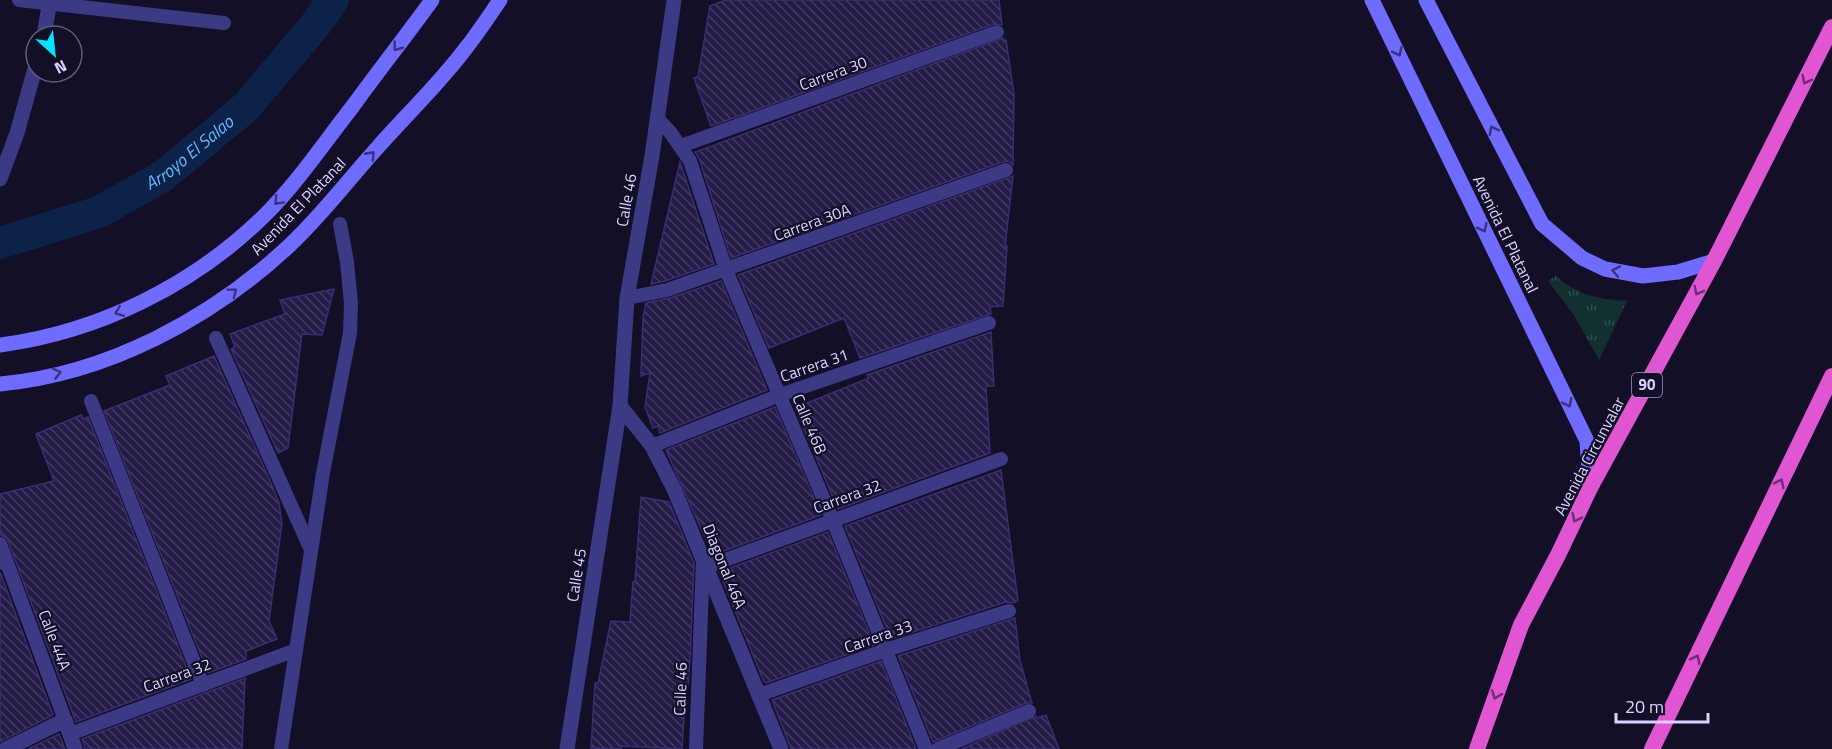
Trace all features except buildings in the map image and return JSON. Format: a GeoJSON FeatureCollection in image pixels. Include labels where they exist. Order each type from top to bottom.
{"type":"FeatureCollection","features":[{"type":"Feature","properties":{"kind":"highway","name":"Avenida Circunvalar"},"geometry":{"type":"LineString","coordinates":[[1477,749],[1521,625],[1590,488],[1714,261],[1832,27]]}},
{"type":"Feature","properties":{"kind":"highway"},"geometry":{"type":"LineString","coordinates":[[1652,749],[1832,376]]}},
{"type":"Feature","properties":{"kind":"main road","name":"Avenida El Platanal"},"geometry":{"type":"LineString","coordinates":[[0,345],[46,337],[130,308],[175,284],[234,243],[292,185],[432,0]]}},
{"type":"Feature","properties":{"kind":"main road","name":"Avenida El Platanal"},"geometry":{"type":"LineString","coordinates":[[0,384],[55,374],[102,361],[146,343],[186,323],[259,273],[292,243],[465,50],[500,0]]}},
{"type":"Feature","properties":{"kind":"main road","name":"Avenida El Platanal"},"geometry":{"type":"LineString","coordinates":[[1372,0],[1587,441],[1590,488]]}},
{"type":"Feature","properties":{"kind":"main road"},"geometry":{"type":"LineString","coordinates":[[1426,0],[1542,224],[1582,258],[1605,269],[1643,276],[1678,272],[1714,261]]}},
{"type":"Feature","properties":{"kind":"street"},"geometry":{"type":"LineString","coordinates":[[46,24],[49,2]]}},
{"type":"Feature","properties":{"kind":"street","name":"Calle 46"},"geometry":{"type":"LineString","coordinates":[[620,406],[627,298],[678,2]]}},
{"type":"Feature","properties":{"kind":"street"},"geometry":{"type":"LineString","coordinates":[[0,179],[17,133],[31,84]]}},
{"type":"Feature","properties":{"kind":"street","name":"Diagonal 46A"},"geometry":{"type":"LineString","coordinates":[[620,406],[652,446],[674,489],[781,749]]}},
{"type":"Feature","properties":{"kind":"street","name":"Calle 45"},"geometry":{"type":"LineString","coordinates":[[567,749],[620,406]]}},
{"type":"Feature","properties":{"kind":"street","name":"Carrera 32"},"geometry":{"type":"LineString","coordinates":[[6,749],[70,734]]}},
{"type":"Feature","properties":{"kind":"lane"},"geometry":{"type":"LineString","coordinates":[[19,0],[224,23]]}},
{"type":"Feature","properties":{"kind":"lane","name":"Carrera 30"},"geometry":{"type":"LineString","coordinates":[[681,146],[997,32]]}},
{"type":"Feature","properties":{"kind":"lane","name":"Calle 46B"},"geometry":{"type":"LineString","coordinates":[[657,117],[681,146],[690,161],[726,270],[833,521],[926,749]]}},
{"type":"Feature","properties":{"kind":"lane","name":"Carrera 30A"},"geometry":{"type":"LineString","coordinates":[[627,298],[667,290],[1006,170]]}},
{"type":"Feature","properties":{"kind":"lane"},"geometry":{"type":"LineString","coordinates":[[281,749],[323,473],[350,333],[351,303],[340,224]]}},
{"type":"Feature","properties":{"kind":"lane","name":"Carrera 31"},"geometry":{"type":"LineString","coordinates":[[652,446],[780,395],[989,323]]}},
{"type":"Feature","properties":{"kind":"lane"},"geometry":{"type":"LineString","coordinates":[[216,338],[312,551]]}},
{"type":"Feature","properties":{"kind":"lane"},"geometry":{"type":"LineString","coordinates":[[92,401],[203,685]]}},
{"type":"Feature","properties":{"kind":"lane","name":"Carrera 32"},"geometry":{"type":"LineString","coordinates":[[705,563],[833,521],[1001,459]]}},
{"type":"Feature","properties":{"kind":"lane","name":"Calle 44A"},"geometry":{"type":"LineString","coordinates":[[0,544],[3,561],[70,734]]}},
{"type":"Feature","properties":{"kind":"lane","name":"Calle 46"},"geometry":{"type":"LineString","coordinates":[[696,749],[705,563]]}},
{"type":"Feature","properties":{"kind":"lane","name":"Carrera 33"},"geometry":{"type":"LineString","coordinates":[[759,695],[886,650],[1009,611]]}},
{"type":"Feature","properties":{"kind":"lane","name":"Carrera 32"},"geometry":{"type":"LineString","coordinates":[[70,734],[296,650]]}},
{"type":"Feature","properties":{"kind":"lane"},"geometry":{"type":"LineString","coordinates":[[938,749],[1029,711]]}},
{"type":"Feature","properties":{"kind":"green space"},"geometry":{"type":"Polygon","coordinates":[[[1556,276],[1580,292],[1627,301],[1599,360],[1574,315],[1548,281],[1556,276]]]}},
{"type":"Feature","properties":{"kind":"waterway","name":"Arroyo El Salao"},"geometry":{"type":"LineString","coordinates":[[0,243],[99,212],[163,176],[246,107],[316,24],[333,0]]}}]}
